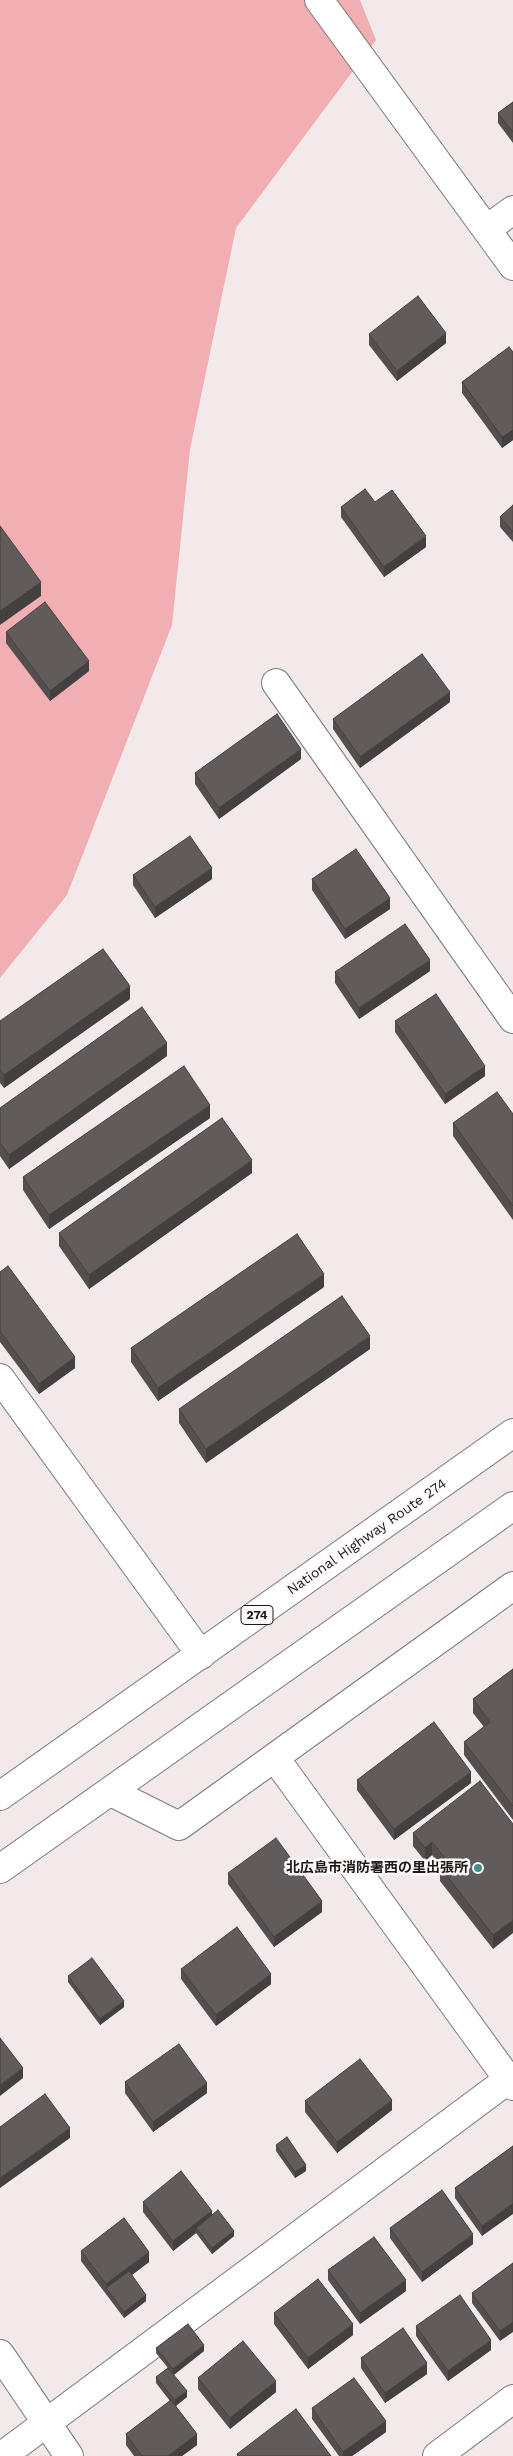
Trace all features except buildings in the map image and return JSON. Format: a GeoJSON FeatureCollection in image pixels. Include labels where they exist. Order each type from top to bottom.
{"type":"FeatureCollection","features":[{"type":"Feature","properties":{"kind":"main road"},"geometry":{"type":"LineString","coordinates":[[319,0],[513,266]]}},
{"type":"Feature","properties":{"kind":"main road"},"geometry":{"type":"LineString","coordinates":[[486,229],[513,210]]}},
{"type":"Feature","properties":{"kind":"main road"},"geometry":{"type":"LineString","coordinates":[[276,683],[513,1019]]}},
{"type":"Feature","properties":{"kind":"main road"},"geometry":{"type":"LineString","coordinates":[[0,1378],[201,1654]]}},
{"type":"Feature","properties":{"kind":"main road","name":"National Highway Route 274"},"geometry":{"type":"LineString","coordinates":[[0,1796],[513,1433]]}},
{"type":"Feature","properties":{"kind":"main road"},"geometry":{"type":"LineString","coordinates":[[0,1869],[513,1506]]}},
{"type":"Feature","properties":{"kind":"main road"},"geometry":{"type":"LineString","coordinates":[[111,1792],[180,1826],[513,1586]]}},
{"type":"Feature","properties":{"kind":"main road"},"geometry":{"type":"LineString","coordinates":[[2,2456],[511,2080],[275,1758]]}},
{"type":"Feature","properties":{"kind":"main road"},"geometry":{"type":"LineString","coordinates":[[0,2354],[69,2456]]}},
{"type":"Feature","properties":{"kind":"main road"},"geometry":{"type":"LineString","coordinates":[[437,2456],[513,2399]]}},
{"type":"Feature","properties":{"kind":"shaded area"},"geometry":{"type":"Polygon","coordinates":[[[0,0],[360,0],[376,40],[236,228],[190,449],[172,625],[67,895],[0,978],[0,0]]]}},
{"type":"Feature","properties":{"kind":"place","name":"北広島市消防署西の里出張所"},"geometry":{"type":"Point","coordinates":[478,1868]}}]}
